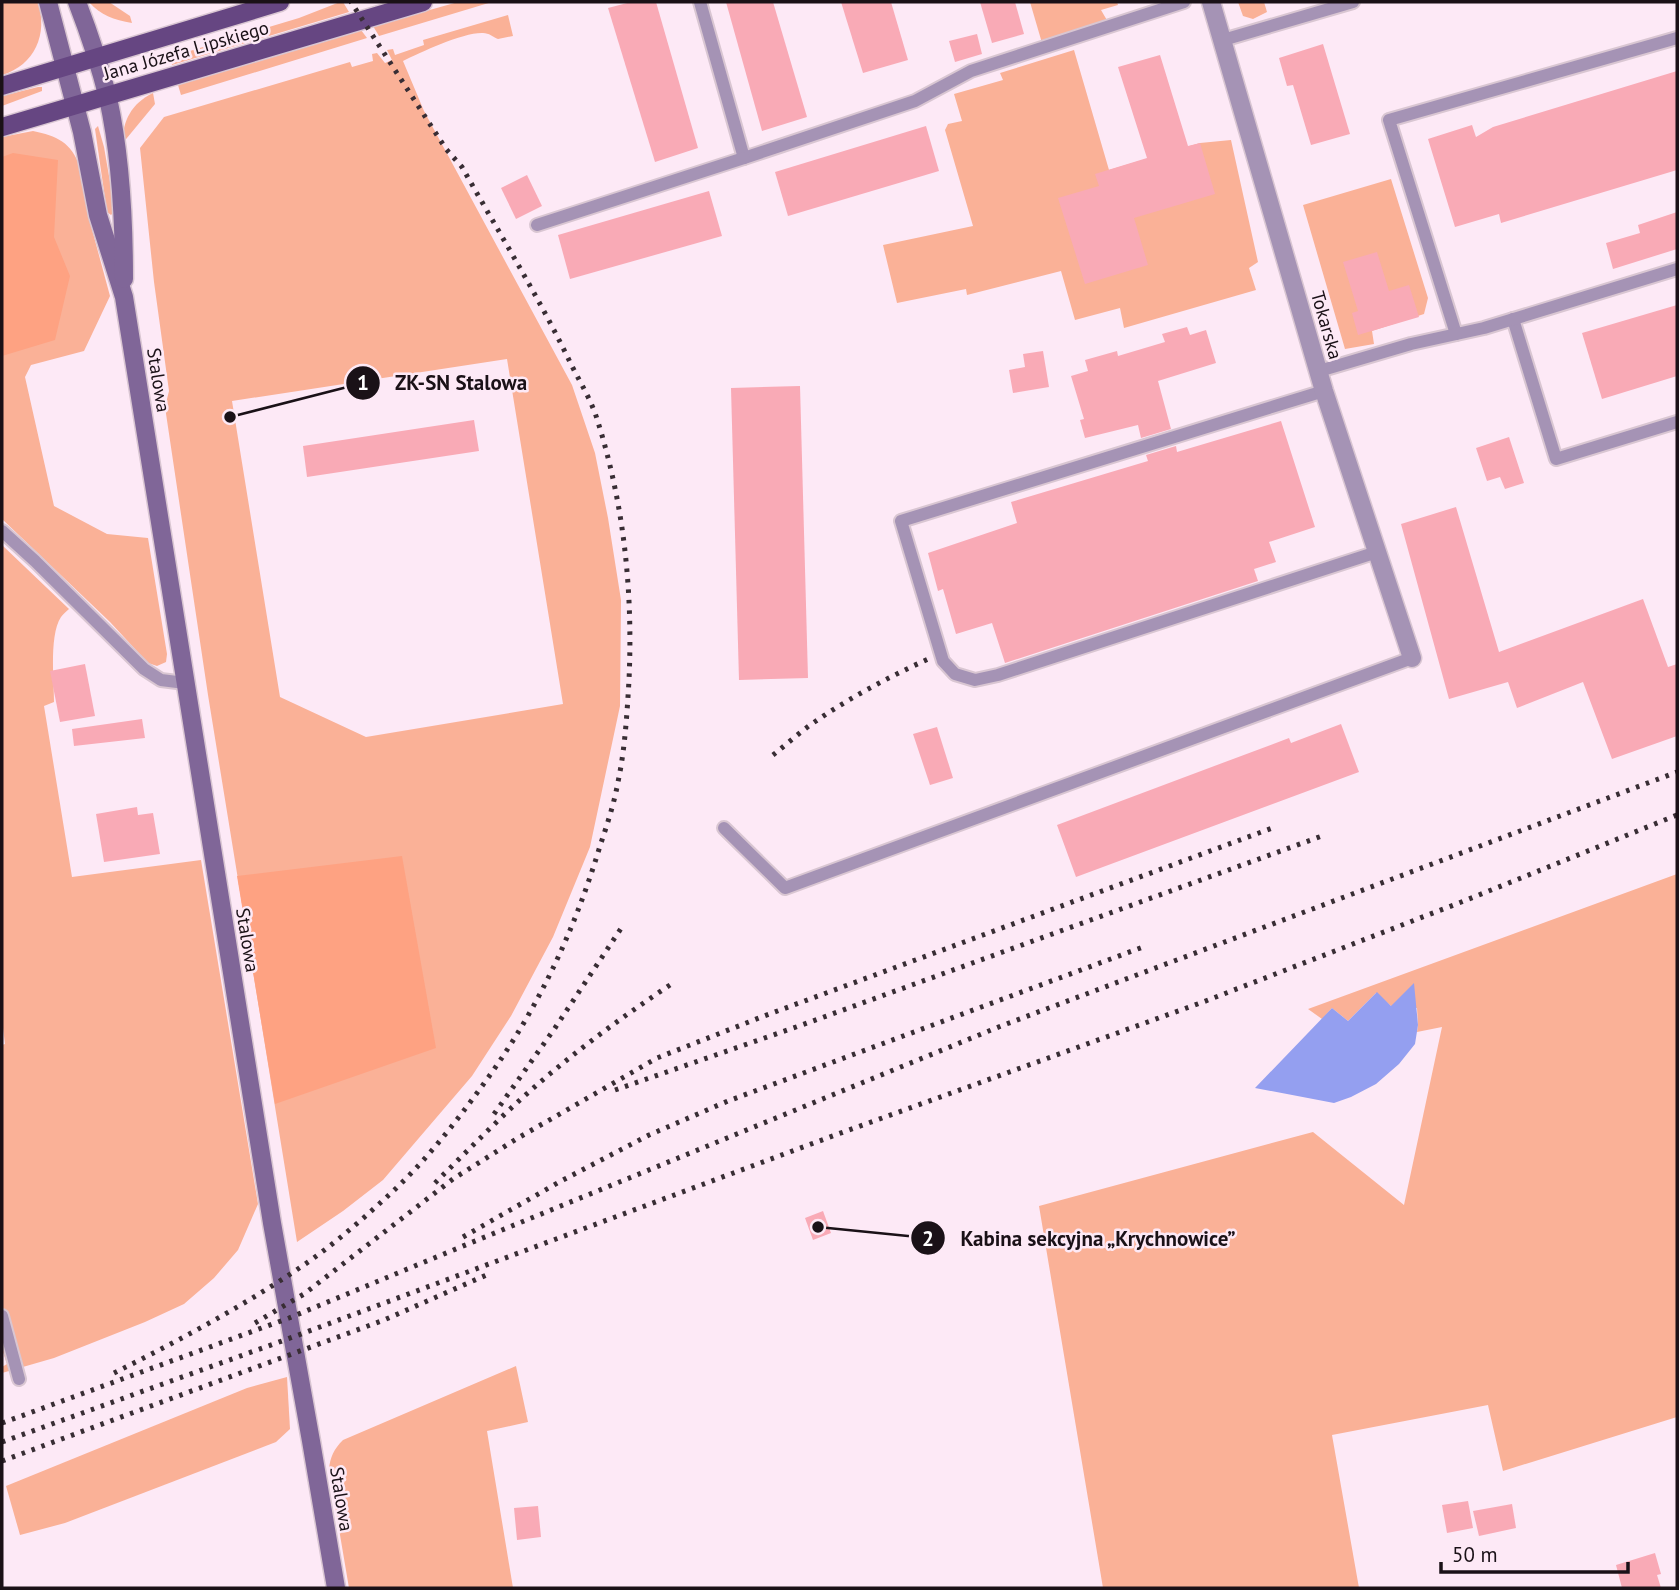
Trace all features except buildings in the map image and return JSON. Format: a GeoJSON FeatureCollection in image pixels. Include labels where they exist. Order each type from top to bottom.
{"type":"FeatureCollection","features":[{"type":"Feature","properties":{"kind":"main road","name":"Jana Józefa Lipskiego"},"geometry":{"type":"LineString","coordinates":[[2,86],[280,2]]}},
{"type":"Feature","properties":{"kind":"main road","name":"Jana Józefa Lipskiego"},"geometry":{"type":"LineString","coordinates":[[2,127],[423,2]]}},
{"type":"Feature","properties":{"kind":"street","name":"Stalowa"},"geometry":{"type":"LineString","coordinates":[[48,2],[89,162],[99,215],[124,297],[272,1223],[336,1588]]}},
{"type":"Feature","properties":{"kind":"street","name":"Stalowa"},"geometry":{"type":"LineString","coordinates":[[77,2],[107,96],[123,206],[124,297]]}},
{"type":"Feature","properties":{"kind":"street","name":"Tokarska"},"geometry":{"type":"LineString","coordinates":[[1212,2],[1324,391],[1412,658]]}},
{"type":"Feature","properties":{"kind":"lane"},"geometry":{"type":"LineString","coordinates":[[700,2],[744,158]]}},
{"type":"Feature","properties":{"kind":"lane"},"geometry":{"type":"LineString","coordinates":[[537,225],[915,101],[971,71],[1184,2]]}},
{"type":"Feature","properties":{"kind":"lane"},"geometry":{"type":"LineString","coordinates":[[1223,40],[1353,2]]}},
{"type":"Feature","properties":{"kind":"lane"},"geometry":{"type":"LineString","coordinates":[[1456,334],[1389,120],[1677,38]]}},
{"type":"Feature","properties":{"kind":"lane"},"geometry":{"type":"LineString","coordinates":[[1319,371],[1411,344],[1484,328],[1677,269]]}},
{"type":"Feature","properties":{"kind":"lane"},"geometry":{"type":"LineString","coordinates":[[1513,319],[1556,459],[1677,422]]}},
{"type":"Feature","properties":{"kind":"lane"},"geometry":{"type":"LineString","coordinates":[[1324,391],[901,521],[943,661],[955,674],[975,680],[998,675],[1377,552]]}},
{"type":"Feature","properties":{"kind":"lane"},"geometry":{"type":"LineString","coordinates":[[2,531],[144,669],[160,680],[185,683]]}},
{"type":"Feature","properties":{"kind":"lane"},"geometry":{"type":"LineString","coordinates":[[723,828],[785,888],[1412,658]]}},
{"type":"Feature","properties":{"kind":"lane"},"geometry":{"type":"LineString","coordinates":[[2,1316],[19,1379]]}},
{"type":"Feature","properties":{"kind":"shaded area"},"geometry":{"type":"Polygon","coordinates":[[[2,2],[38,2],[41,26],[40,37],[31,56],[23,64],[2,75],[2,2]]]}},
{"type":"Feature","properties":{"kind":"shaded area"},"geometry":{"type":"Polygon","coordinates":[[[89,2],[109,2],[130,16],[132,23],[108,16],[89,2]]]}},
{"type":"Feature","properties":{"kind":"shaded area"},"geometry":{"type":"Polygon","coordinates":[[[343,2],[349,12],[172,65],[170,57],[299,18],[343,2]]]}},
{"type":"Feature","properties":{"kind":"shaded area"},"geometry":{"type":"Polygon","coordinates":[[[458,2],[492,2],[379,36],[373,26],[458,2]]]}},
{"type":"Feature","properties":{"kind":"shaded area"},"geometry":{"type":"Polygon","coordinates":[[[1030,2],[1117,2],[1118,5],[1101,10],[1108,22],[1042,43],[1030,2]]]}},
{"type":"Feature","properties":{"kind":"shaded area"},"geometry":{"type":"Polygon","coordinates":[[[1238,2],[1264,2],[1267,12],[1253,19],[1243,16],[1238,2]]]}},
{"type":"Feature","properties":{"kind":"shaded area"},"geometry":{"type":"Polygon","coordinates":[[[508,15],[513,36],[498,39],[485,33],[465,36],[403,61],[424,111],[572,385],[595,453],[621,600],[620,706],[590,847],[553,937],[511,1016],[472,1076],[383,1180],[297,1242],[208,695],[165,407],[169,391],[140,148],[164,117],[350,62],[352,67],[373,61],[372,54],[377,53],[385,63],[392,60],[387,50],[393,49],[395,55],[424,45],[423,40],[508,15]],[[507,359],[232,401],[280,697],[366,737],[563,704],[507,359]]]}},
{"type":"Feature","properties":{"kind":"shaded area"},"geometry":{"type":"Polygon","coordinates":[[[361,30],[367,38],[181,95],[178,85],[361,30]]]}},
{"type":"Feature","properties":{"kind":"shaded area"},"geometry":{"type":"Polygon","coordinates":[[[1074,50],[1109,170],[1200,143],[1231,140],[1258,262],[1249,268],[1256,290],[1124,328],[1120,308],[1075,320],[1061,271],[967,295],[966,289],[897,303],[883,245],[973,226],[945,130],[948,124],[962,121],[954,94],[1003,80],[1000,73],[1074,50]]]}},
{"type":"Feature","properties":{"kind":"shaded area"},"geometry":{"type":"Polygon","coordinates":[[[42,87],[42,91],[2,106],[2,96],[42,87]]]}},
{"type":"Feature","properties":{"kind":"shaded area"},"geometry":{"type":"Polygon","coordinates":[[[153,93],[155,104],[122,144],[126,120],[139,102],[153,93]]]}},
{"type":"Feature","properties":{"kind":"shaded area"},"geometry":{"type":"Polygon","coordinates":[[[98,126],[115,211],[111,215],[107,212],[95,129],[98,126]]]}},
{"type":"Feature","properties":{"kind":"shaded area"},"geometry":{"type":"Polygon","coordinates":[[[33,131],[62,142],[76,158],[110,296],[84,351],[31,365],[25,377],[54,506],[107,534],[148,538],[167,654],[166,662],[157,666],[148,663],[110,622],[2,519],[2,137],[33,131]]]}},
{"type":"Feature","properties":{"kind":"shaded area"},"geometry":{"type":"Polygon","coordinates":[[[13,153],[58,160],[54,237],[70,276],[55,340],[2,356],[2,157],[13,153]]]}},
{"type":"Feature","properties":{"kind":"shaded area"},"geometry":{"type":"Polygon","coordinates":[[[1391,179],[1428,298],[1424,314],[1372,331],[1374,344],[1345,349],[1303,205],[1391,179]]]}},
{"type":"Feature","properties":{"kind":"shaded area"},"geometry":{"type":"Polygon","coordinates":[[[2,545],[69,609],[61,617],[55,635],[54,702],[44,706],[72,877],[201,860],[258,1204],[238,1250],[214,1278],[184,1304],[54,1358],[2,1373],[2,1367],[7,1364],[2,1349],[2,1045],[5,1044],[2,1020],[2,545]]]}},
{"type":"Feature","properties":{"kind":"shaded area"},"geometry":{"type":"Polygon","coordinates":[[[402,856],[436,1048],[275,1104],[237,876],[402,856]]]}},
{"type":"Feature","properties":{"kind":"shaded area"},"geometry":{"type":"Polygon","coordinates":[[[1677,874],[1677,1417],[1503,1471],[1488,1405],[1332,1435],[1359,1588],[1103,1588],[1039,1206],[1313,1132],[1404,1205],[1442,1027],[1417,1032],[1417,1008],[1391,1006],[1376,993],[1348,1021],[1332,1008],[1322,1019],[1308,1009],[1677,874]]]}},
{"type":"Feature","properties":{"kind":"shaded area"},"geometry":{"type":"Polygon","coordinates":[[[516,1366],[528,1422],[487,1431],[513,1588],[349,1588],[329,1470],[331,1457],[337,1447],[343,1440],[516,1366]]]}},
{"type":"Feature","properties":{"kind":"shaded area"},"geometry":{"type":"Polygon","coordinates":[[[287,1377],[290,1429],[276,1442],[65,1523],[20,1535],[6,1486],[247,1388],[287,1377]]]}},
{"type":"Feature","properties":{"kind":"water"},"geometry":{"type":"Polygon","coordinates":[[[1414,983],[1418,1025],[1415,1044],[1399,1064],[1376,1084],[1334,1103],[1255,1088],[1332,1008],[1348,1021],[1377,992],[1391,1006],[1414,983]]]}},
{"type":"Feature","properties":{"kind":"railway"},"geometry":{"type":"LineString","coordinates":[[114,1373],[215,1320],[311,1260],[390,1194],[440,1141],[504,1054],[553,969],[590,878],[620,770],[629,680],[628,581],[614,483],[594,412],[544,311],[462,167],[446,149],[351,2]]}},
{"type":"Feature","properties":{"kind":"railway"},"geometry":{"type":"LineString","coordinates":[[773,755],[810,725],[843,704],[928,659]]}},
{"type":"Feature","properties":{"kind":"railway"},"geometry":{"type":"LineString","coordinates":[[2,1423],[289,1318],[1001,1026],[1677,772]]}},
{"type":"Feature","properties":{"kind":"railway"},"geometry":{"type":"LineString","coordinates":[[2,1442],[1203,1002],[1677,815]]}},
{"type":"Feature","properties":{"kind":"railway"},"geometry":{"type":"LineString","coordinates":[[255,1323],[304,1294],[453,1179],[518,1138],[657,1058],[1275,827]]}},
{"type":"Feature","properties":{"kind":"railway"},"geometry":{"type":"LineString","coordinates":[[615,1090],[1322,836]]}},
{"type":"Feature","properties":{"kind":"railway"},"geometry":{"type":"LineString","coordinates":[[494,1114],[622,927]]}},
{"type":"Feature","properties":{"kind":"railway"},"geometry":{"type":"LineString","coordinates":[[463,1237],[649,1135],[728,1101],[1143,947]]}},
{"type":"Feature","properties":{"kind":"railway"},"geometry":{"type":"LineString","coordinates":[[435,1183],[508,1111],[566,1060],[670,985]]}},
{"type":"Feature","properties":{"kind":"railway"},"geometry":{"type":"LineString","coordinates":[[2,1461],[384,1320],[491,1273]]}},
{"type":"Feature","properties":{"kind":"place","name":"ZK-SN Stalowa"},"geometry":{"type":"Point","coordinates":[230,417]}},
{"type":"Feature","properties":{"kind":"place","name":"Kabina sekcyjna „Krychnowice”"},"geometry":{"type":"Point","coordinates":[818,1227]}}]}
